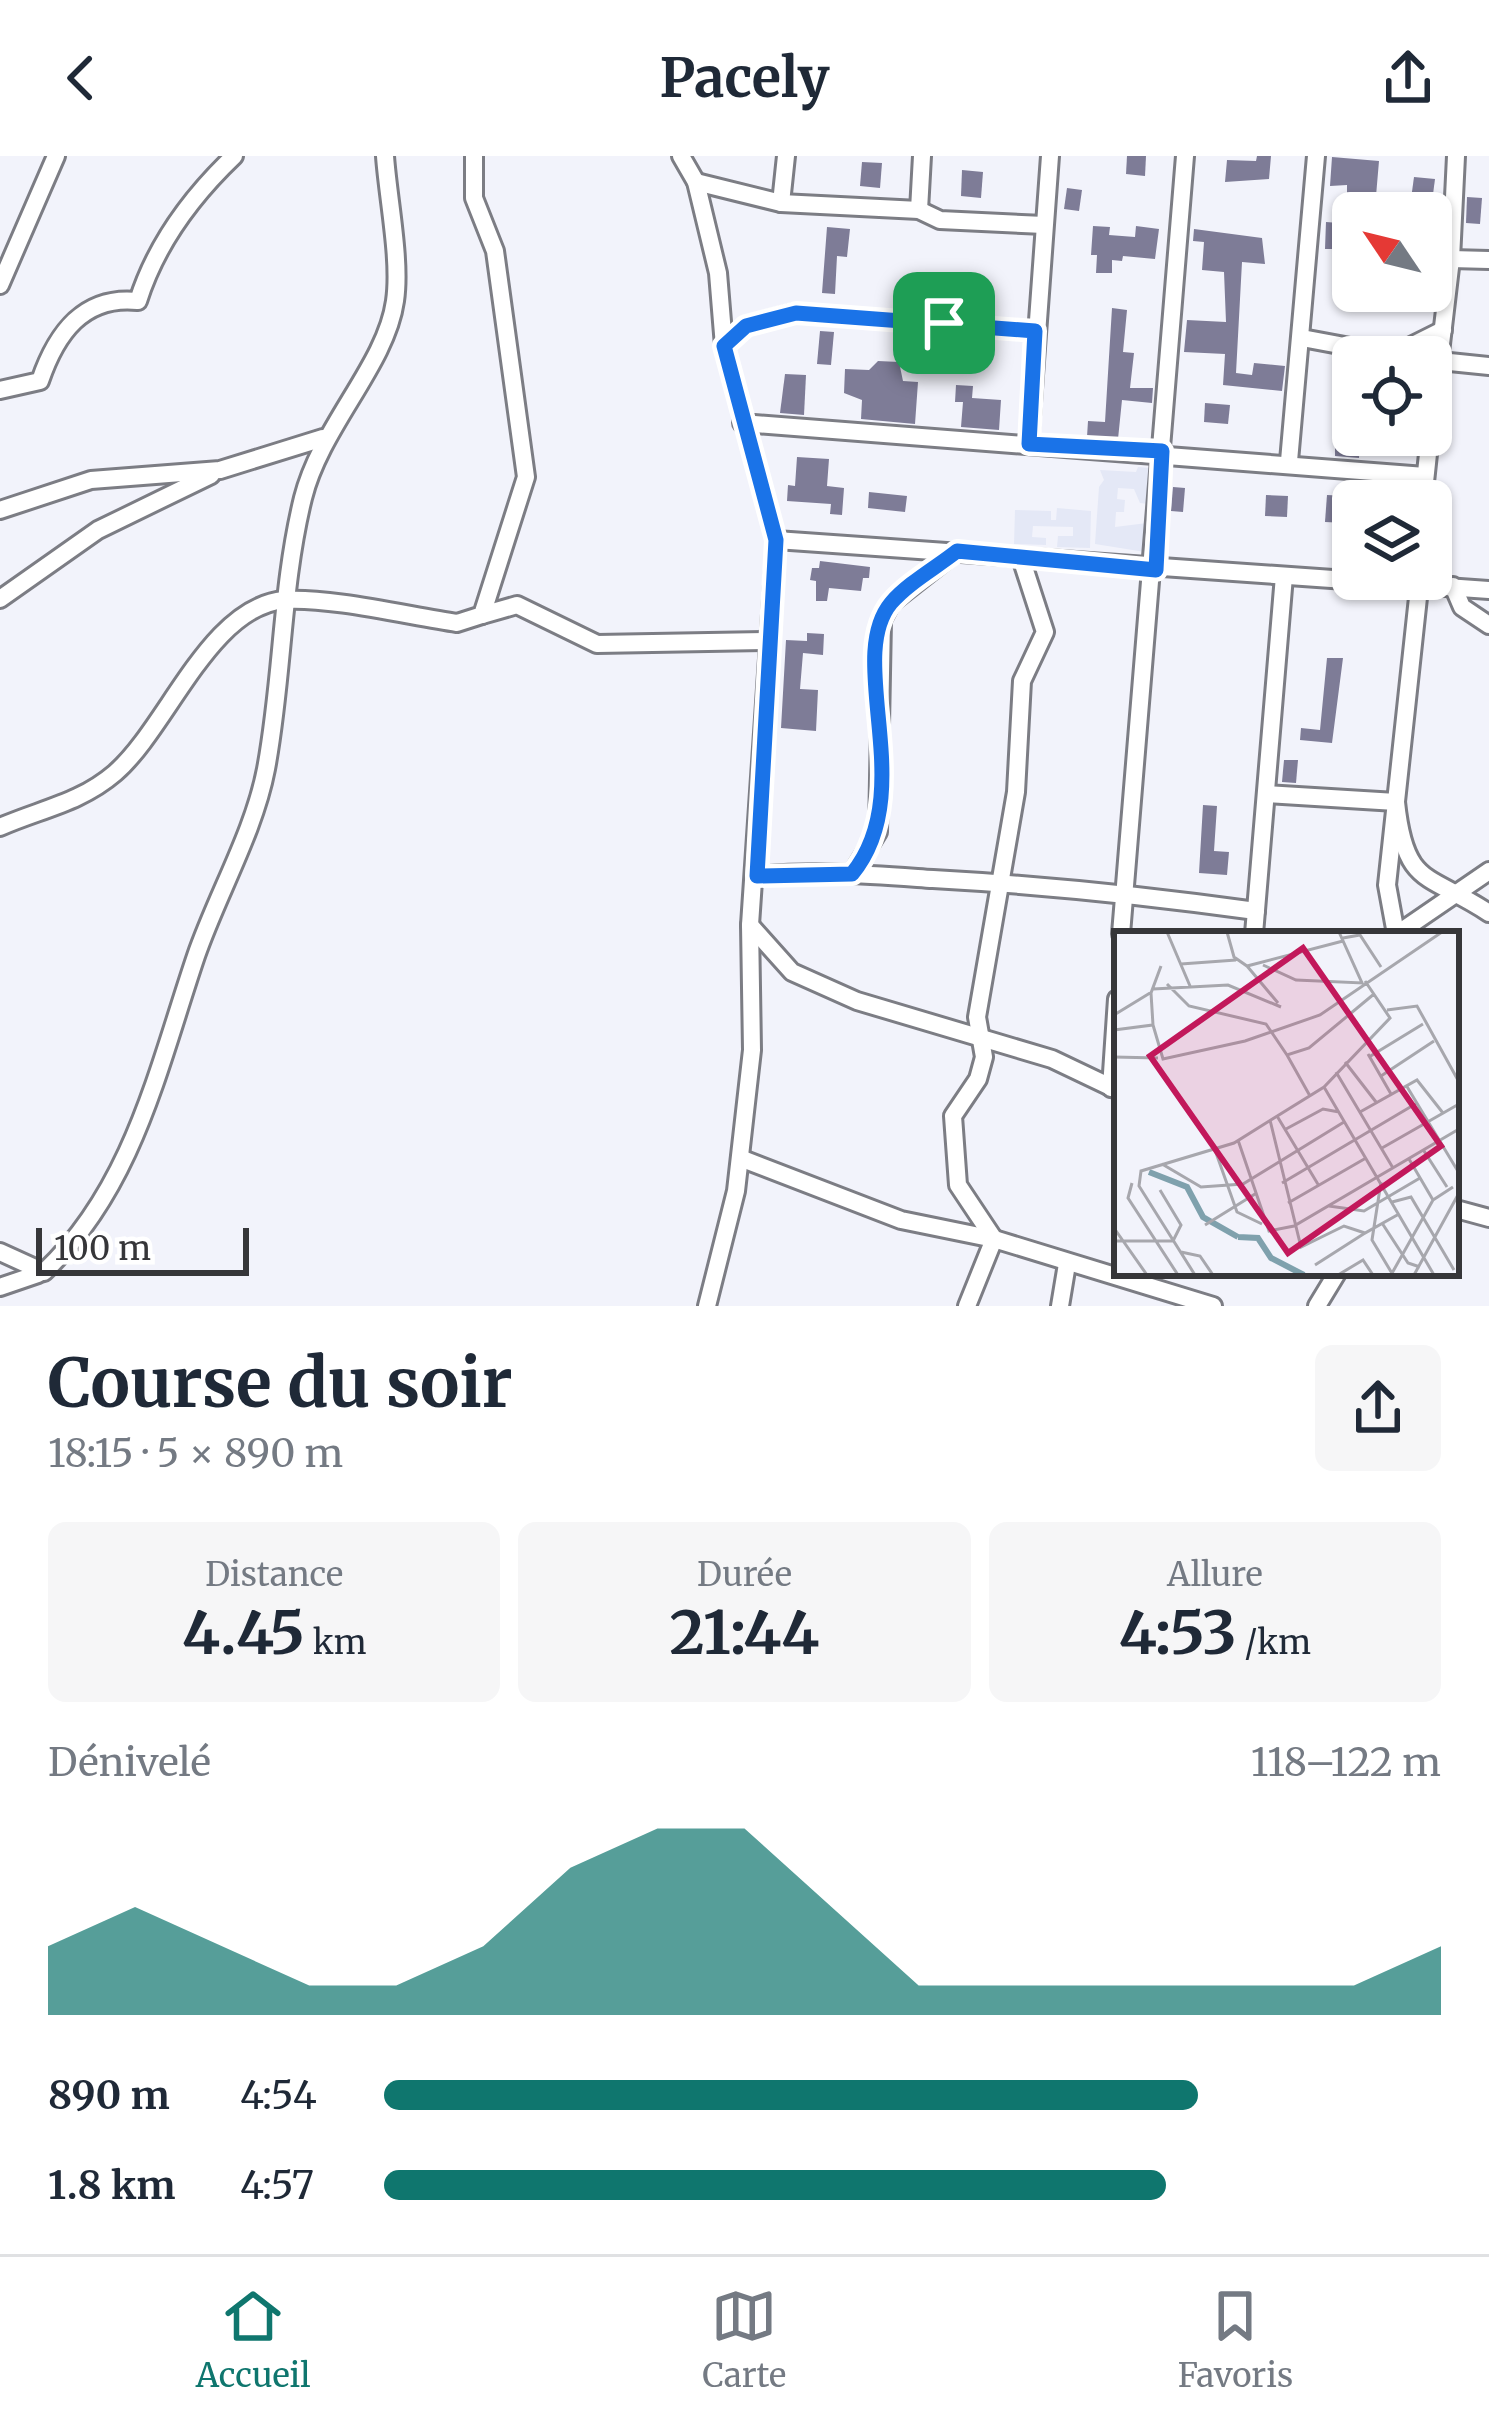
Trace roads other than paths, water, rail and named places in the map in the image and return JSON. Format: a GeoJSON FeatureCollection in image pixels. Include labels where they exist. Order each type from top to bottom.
{"type":"FeatureCollection","features":[{"type":"Feature","properties":{"kind":"street"},"geometry":{"type":"LineString","coordinates":[[0,285],[56,156]]}},
{"type":"Feature","properties":{"kind":"street"},"geometry":{"type":"LineString","coordinates":[[0,390],[40,381],[53,344],[83,310],[118,299],[138,301],[150,263],[186,207],[234,156]]}},
{"type":"Feature","properties":{"kind":"street"},"geometry":{"type":"LineString","coordinates":[[0,1288],[44,1272],[94,1214],[165,1067],[195,959],[266,774],[285,600],[304,493],[323,438],[377,352],[395,301],[386,156]]}},
{"type":"Feature","properties":{"kind":"street"},"geometry":{"type":"LineString","coordinates":[[474,156],[474,198],[495,251],[526,477],[482,614]]}},
{"type":"Feature","properties":{"kind":"street"},"geometry":{"type":"LineString","coordinates":[[681,156],[696,182],[718,273],[724,346],[776,540],[757,876],[750,925],[752,1050],[723,1258],[706,1306]]}},
{"type":"Feature","properties":{"kind":"street"},"geometry":{"type":"LineString","coordinates":[[781,203],[786,156]]}},
{"type":"Feature","properties":{"kind":"street"},"geometry":{"type":"LineString","coordinates":[[919,210],[922,156]]}},
{"type":"Feature","properties":{"kind":"street"},"geometry":{"type":"LineString","coordinates":[[1029,444],[1050,156]]}},
{"type":"Feature","properties":{"kind":"street"},"geometry":{"type":"LineString","coordinates":[[1121,931],[1156,570],[1185,156]]}},
{"type":"Feature","properties":{"kind":"street"},"geometry":{"type":"LineString","coordinates":[[1289,461],[1316,156]]}},
{"type":"Feature","properties":{"kind":"street"},"geometry":{"type":"LineString","coordinates":[[1452,238],[1456,156]]}},
{"type":"Feature","properties":{"kind":"street"},"geometry":{"type":"LineString","coordinates":[[696,182],[781,203],[919,210],[940,220],[1045,225]]}},
{"type":"Feature","properties":{"kind":"street"},"geometry":{"type":"LineString","coordinates":[[1452,259],[1489,260]]}},
{"type":"Feature","properties":{"kind":"street"},"geometry":{"type":"LineString","coordinates":[[1442,336],[1444,312]]}},
{"type":"Feature","properties":{"kind":"street"},"geometry":{"type":"LineString","coordinates":[[724,346],[746,326],[796,313],[1035,331]]}},
{"type":"Feature","properties":{"kind":"street"},"geometry":{"type":"LineString","coordinates":[[1302,338],[1393,355],[1442,330]]}},
{"type":"Feature","properties":{"kind":"street"},"geometry":{"type":"LineString","coordinates":[[1452,362],[1489,366]]}},
{"type":"Feature","properties":{"kind":"street"},"geometry":{"type":"LineString","coordinates":[[742,423],[1162,451],[1425,476]]}},
{"type":"Feature","properties":{"kind":"street"},"geometry":{"type":"LineString","coordinates":[[0,599],[98,530],[220,470],[323,438]]}},
{"type":"Feature","properties":{"kind":"street"},"geometry":{"type":"LineString","coordinates":[[1425,480],[1428,456]]}},
{"type":"Feature","properties":{"kind":"street"},"geometry":{"type":"LineString","coordinates":[[0,510],[92,480],[220,470]]}},
{"type":"Feature","properties":{"kind":"street"},"geometry":{"type":"LineString","coordinates":[[776,540],[1156,570],[1332,578]]}},
{"type":"Feature","properties":{"kind":"street"},"geometry":{"type":"LineString","coordinates":[[852,874],[878,832],[882,620],[891,603],[957,551]]}},
{"type":"Feature","properties":{"kind":"street"},"geometry":{"type":"LineString","coordinates":[[994,1239],[958,1185],[951,1151],[953,1117],[978,1079],[984,1057],[977,1017],[1016,793],[1022,681],[1045,632],[1021,557]]}},
{"type":"Feature","properties":{"kind":"street"},"geometry":{"type":"LineString","coordinates":[[1254,931],[1284,576]]}},
{"type":"Feature","properties":{"kind":"street"},"geometry":{"type":"LineString","coordinates":[[1489,590],[1453,586],[1462,607],[1489,625]]}},
{"type":"Feature","properties":{"kind":"street"},"geometry":{"type":"LineString","coordinates":[[0,827],[64,806],[112,775],[147,739],[230,627],[254,608],[285,600],[457,622],[517,605],[597,644],[770,641]]}},
{"type":"Feature","properties":{"kind":"street"},"geometry":{"type":"LineString","coordinates":[[1395,931],[1387,885],[1418,600]]}},
{"type":"Feature","properties":{"kind":"street"},"geometry":{"type":"LineString","coordinates":[[1267,794],[1396,802]]}},
{"type":"Feature","properties":{"kind":"street"},"geometry":{"type":"LineString","coordinates":[[1396,802],[1400,842],[1413,865],[1456,898],[1489,913]]}},
{"type":"Feature","properties":{"kind":"street"},"geometry":{"type":"LineString","coordinates":[[1401,931],[1456,898],[1489,871]]}},
{"type":"Feature","properties":{"kind":"street"},"geometry":{"type":"LineString","coordinates":[[757,876],[852,874],[1002,883],[1124,892],[1256,911]]}},
{"type":"Feature","properties":{"kind":"street"},"geometry":{"type":"LineString","coordinates":[[750,925],[792,972],[857,1001],[1052,1059],[1114,1089]]}},
{"type":"Feature","properties":{"kind":"street"},"geometry":{"type":"LineString","coordinates":[[740,1158],[901,1220],[994,1239],[1213,1306]]}},
{"type":"Feature","properties":{"kind":"street"},"geometry":{"type":"LineString","coordinates":[[1459,1210],[1489,1218]]}},
{"type":"Feature","properties":{"kind":"street"},"geometry":{"type":"LineString","coordinates":[[967,1306],[994,1239]]}},
{"type":"Feature","properties":{"kind":"street"},"geometry":{"type":"LineString","coordinates":[[0,1252],[44,1272]]}},
{"type":"Feature","properties":{"kind":"street"},"geometry":{"type":"LineString","coordinates":[[1060,1306],[1067,1264]]}},
{"type":"Feature","properties":{"kind":"street"},"geometry":{"type":"LineString","coordinates":[[1317,1306],[1335,1276]]}}]}
